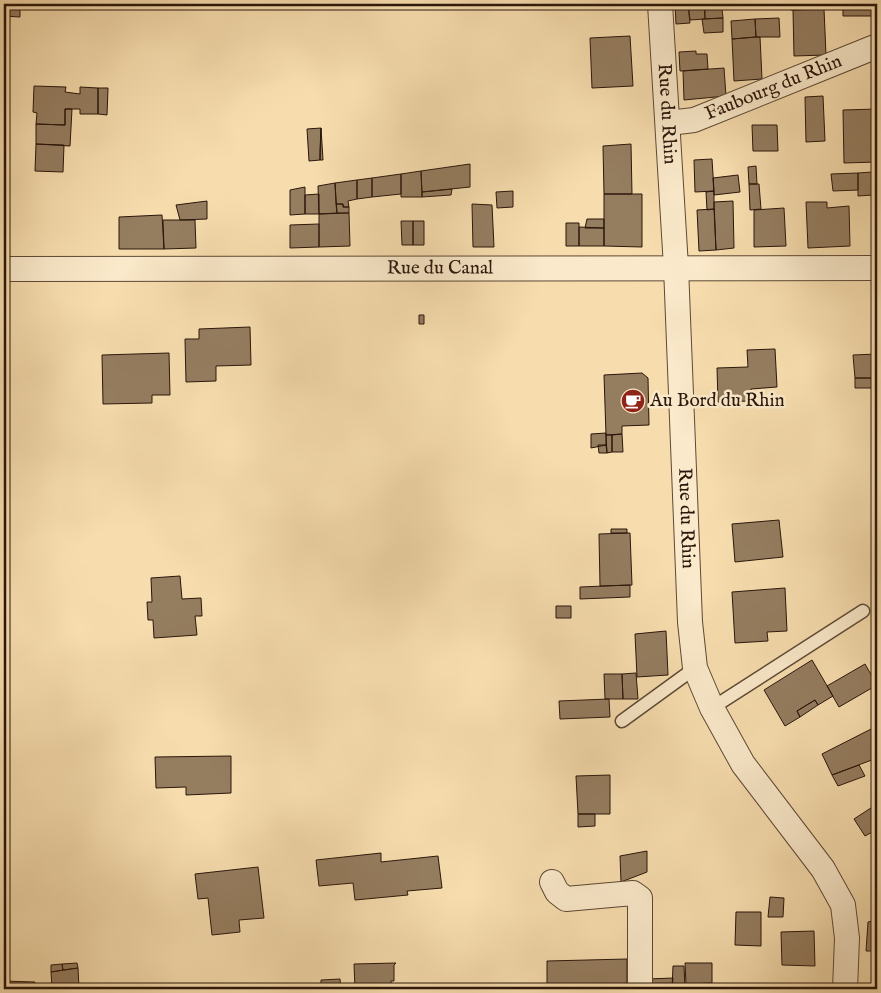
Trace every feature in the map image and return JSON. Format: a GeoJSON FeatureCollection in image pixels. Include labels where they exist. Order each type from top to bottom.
{"type":"FeatureCollection","features":[{"type":"Feature","properties":{"kind":"street","name":"Rue du Rhin"},"geometry":{"type":"LineString","coordinates":[[660,4],[669,123],[690,622],[694,668],[712,708],[743,764],[822,869],[843,905],[847,938],[845,989]]}},
{"type":"Feature","properties":{"kind":"street","name":"Faubourg du Rhin"},"geometry":{"type":"LineString","coordinates":[[669,123],[694,120],[877,46]]}},
{"type":"Feature","properties":{"kind":"street","name":"Rue du Canal"},"geometry":{"type":"LineString","coordinates":[[4,269],[877,268]]}},
{"type":"Feature","properties":{"kind":"street"},"geometry":{"type":"LineString","coordinates":[[552,882],[557,892],[566,899],[633,893],[640,898],[640,989]]}},
{"type":"Feature","properties":{"kind":"lane"},"geometry":{"type":"LineString","coordinates":[[712,708],[864,611]]}},
{"type":"Feature","properties":{"kind":"lane"},"geometry":{"type":"LineString","coordinates":[[622,721],[694,668]]}},
{"type":"Feature","properties":{"kind":"building"},"geometry":{"type":"Polygon","coordinates":[[[4,4],[20,4],[20,17],[4,16],[4,4]]]}},
{"type":"Feature","properties":{"kind":"building"},"geometry":{"type":"Polygon","coordinates":[[[675,4],[688,4],[690,23],[676,24],[675,4]]]}},
{"type":"Feature","properties":{"kind":"building"},"geometry":{"type":"Polygon","coordinates":[[[688,4],[704,4],[705,19],[690,20],[688,4]]]}},
{"type":"Feature","properties":{"kind":"building"},"geometry":{"type":"Polygon","coordinates":[[[704,4],[721,4],[722,9],[705,9],[704,4]]]}},
{"type":"Feature","properties":{"kind":"building"},"geometry":{"type":"Polygon","coordinates":[[[791,4],[810,4],[810,9],[791,10],[791,4]]]}},
{"type":"Feature","properties":{"kind":"building"},"geometry":{"type":"Polygon","coordinates":[[[843,4],[877,4],[877,16],[843,16],[843,4]]]}},
{"type":"Feature","properties":{"kind":"building"},"geometry":{"type":"Polygon","coordinates":[[[705,9],[722,9],[723,18],[705,19],[705,9]]]}},
{"type":"Feature","properties":{"kind":"building"},"geometry":{"type":"Polygon","coordinates":[[[824,9],[826,55],[794,56],[793,10],[824,9]]]}},
{"type":"Feature","properties":{"kind":"building"},"geometry":{"type":"Polygon","coordinates":[[[723,18],[723,32],[704,33],[702,19],[723,18]]]}},
{"type":"Feature","properties":{"kind":"building"},"geometry":{"type":"Polygon","coordinates":[[[779,18],[780,37],[756,37],[755,19],[779,18]]]}},
{"type":"Feature","properties":{"kind":"building"},"geometry":{"type":"Polygon","coordinates":[[[755,19],[756,37],[732,39],[731,21],[755,19]]]}},
{"type":"Feature","properties":{"kind":"building"},"geometry":{"type":"Polygon","coordinates":[[[630,36],[633,86],[592,88],[590,38],[630,36]]]}},
{"type":"Feature","properties":{"kind":"building"},"geometry":{"type":"Polygon","coordinates":[[[760,37],[762,79],[734,81],[732,39],[760,37]]]}},
{"type":"Feature","properties":{"kind":"building"},"geometry":{"type":"Polygon","coordinates":[[[696,51],[696,54],[707,54],[708,69],[680,71],[679,52],[696,51]]]}},
{"type":"Feature","properties":{"kind":"building"},"geometry":{"type":"Polygon","coordinates":[[[724,68],[726,96],[684,100],[683,71],[724,68]]]}},
{"type":"Feature","properties":{"kind":"building"},"geometry":{"type":"Polygon","coordinates":[[[34,86],[66,87],[65,92],[80,94],[80,87],[98,88],[98,114],[80,114],[80,109],[65,109],[65,125],[36,124],[37,113],[33,112],[34,86]]]}},
{"type":"Feature","properties":{"kind":"building"},"geometry":{"type":"Polygon","coordinates":[[[98,88],[108,88],[107,115],[98,114],[98,88]]]}},
{"type":"Feature","properties":{"kind":"building"},"geometry":{"type":"Polygon","coordinates":[[[823,96],[825,141],[806,142],[805,97],[823,96]]]}},
{"type":"Feature","properties":{"kind":"building"},"geometry":{"type":"Polygon","coordinates":[[[65,109],[72,109],[70,146],[36,144],[36,124],[65,125],[65,109]]]}},
{"type":"Feature","properties":{"kind":"building"},"geometry":{"type":"Polygon","coordinates":[[[877,109],[877,162],[844,163],[843,110],[877,109]]]}},
{"type":"Feature","properties":{"kind":"building"},"geometry":{"type":"Polygon","coordinates":[[[752,125],[777,125],[778,151],[753,151],[752,125]]]}},
{"type":"Feature","properties":{"kind":"building"},"geometry":{"type":"Polygon","coordinates":[[[321,128],[320,160],[309,161],[307,129],[321,128]]]}},
{"type":"Feature","properties":{"kind":"building"},"geometry":{"type":"Polygon","coordinates":[[[321,128],[323,160],[320,160],[321,128]]]}},
{"type":"Feature","properties":{"kind":"building"},"geometry":{"type":"Polygon","coordinates":[[[36,144],[64,145],[63,172],[35,171],[36,144]]]}},
{"type":"Feature","properties":{"kind":"building"},"geometry":{"type":"Polygon","coordinates":[[[631,144],[632,194],[604,194],[603,146],[631,144]]]}},
{"type":"Feature","properties":{"kind":"building"},"geometry":{"type":"Polygon","coordinates":[[[712,159],[714,191],[695,192],[694,160],[712,159]]]}},
{"type":"Feature","properties":{"kind":"building"},"geometry":{"type":"Polygon","coordinates":[[[470,164],[470,187],[422,192],[421,171],[470,164]]]}},
{"type":"Feature","properties":{"kind":"building"},"geometry":{"type":"Polygon","coordinates":[[[756,166],[757,184],[749,184],[748,167],[756,166]]]}},
{"type":"Feature","properties":{"kind":"building"},"geometry":{"type":"Polygon","coordinates":[[[421,171],[422,197],[401,197],[401,174],[421,171]]]}},
{"type":"Feature","properties":{"kind":"building"},"geometry":{"type":"Polygon","coordinates":[[[872,172],[877,172],[877,188],[873,188],[872,172]]]}},
{"type":"Feature","properties":{"kind":"building"},"geometry":{"type":"Polygon","coordinates":[[[872,172],[873,195],[858,196],[858,173],[872,172]]]}},
{"type":"Feature","properties":{"kind":"building"},"geometry":{"type":"Polygon","coordinates":[[[858,173],[858,190],[833,191],[831,174],[858,173]]]}},
{"type":"Feature","properties":{"kind":"building"},"geometry":{"type":"Polygon","coordinates":[[[401,174],[401,194],[372,197],[372,178],[401,174]]]}},
{"type":"Feature","properties":{"kind":"building"},"geometry":{"type":"Polygon","coordinates":[[[738,175],[740,192],[714,195],[713,178],[738,175]]]}},
{"type":"Feature","properties":{"kind":"building"},"geometry":{"type":"Polygon","coordinates":[[[372,178],[372,197],[357,199],[357,180],[372,178]]]}},
{"type":"Feature","properties":{"kind":"building"},"geometry":{"type":"Polygon","coordinates":[[[357,180],[357,199],[348,201],[349,207],[343,207],[343,204],[336,204],[335,183],[357,180]]]}},
{"type":"Feature","properties":{"kind":"building"},"geometry":{"type":"Polygon","coordinates":[[[335,183],[337,213],[319,214],[318,186],[335,183]]]}},
{"type":"Feature","properties":{"kind":"building"},"geometry":{"type":"Polygon","coordinates":[[[749,184],[759,184],[761,209],[750,210],[749,184]]]}},
{"type":"Feature","properties":{"kind":"building"},"geometry":{"type":"Polygon","coordinates":[[[305,187],[305,214],[290,215],[290,190],[305,187]]]}},
{"type":"Feature","properties":{"kind":"building"},"geometry":{"type":"Polygon","coordinates":[[[452,189],[451,195],[422,197],[422,192],[452,189]]]}},
{"type":"Feature","properties":{"kind":"building"},"geometry":{"type":"Polygon","coordinates":[[[513,191],[513,207],[497,208],[496,192],[513,191]]]}},
{"type":"Feature","properties":{"kind":"building"},"geometry":{"type":"Polygon","coordinates":[[[714,191],[714,209],[707,210],[706,192],[714,191]]]}},
{"type":"Feature","properties":{"kind":"building"},"geometry":{"type":"Polygon","coordinates":[[[319,194],[319,214],[305,214],[305,195],[319,194]]]}},
{"type":"Feature","properties":{"kind":"building"},"geometry":{"type":"Polygon","coordinates":[[[604,194],[642,194],[642,247],[604,246],[604,194]]]}},
{"type":"Feature","properties":{"kind":"building"},"geometry":{"type":"Polygon","coordinates":[[[207,201],[207,219],[180,220],[176,205],[207,201]]]}},
{"type":"Feature","properties":{"kind":"building"},"geometry":{"type":"Polygon","coordinates":[[[733,201],[734,248],[716,250],[714,202],[733,201]]]}},
{"type":"Feature","properties":{"kind":"building"},"geometry":{"type":"Polygon","coordinates":[[[806,202],[827,202],[827,208],[849,206],[850,246],[808,248],[806,202]]]}},
{"type":"Feature","properties":{"kind":"building"},"geometry":{"type":"Polygon","coordinates":[[[336,204],[343,204],[343,207],[349,207],[349,213],[337,213],[336,204]]]}},
{"type":"Feature","properties":{"kind":"building"},"geometry":{"type":"Polygon","coordinates":[[[472,204],[492,205],[494,247],[473,247],[472,204]]]}},
{"type":"Feature","properties":{"kind":"building"},"geometry":{"type":"Polygon","coordinates":[[[784,208],[786,246],[754,247],[754,210],[784,208]]]}},
{"type":"Feature","properties":{"kind":"building"},"geometry":{"type":"Polygon","coordinates":[[[714,209],[716,250],[699,251],[697,210],[714,209]]]}},
{"type":"Feature","properties":{"kind":"building"},"geometry":{"type":"Polygon","coordinates":[[[349,213],[350,246],[319,247],[319,214],[349,213]]]}},
{"type":"Feature","properties":{"kind":"building"},"geometry":{"type":"Polygon","coordinates":[[[162,215],[164,249],[119,249],[119,217],[162,215]]]}},
{"type":"Feature","properties":{"kind":"building"},"geometry":{"type":"Polygon","coordinates":[[[587,219],[604,219],[604,228],[585,228],[587,219]]]}},
{"type":"Feature","properties":{"kind":"building"},"geometry":{"type":"Polygon","coordinates":[[[163,220],[195,220],[196,248],[164,249],[163,220]]]}},
{"type":"Feature","properties":{"kind":"building"},"geometry":{"type":"Polygon","coordinates":[[[401,221],[413,221],[413,245],[402,245],[401,221]]]}},
{"type":"Feature","properties":{"kind":"building"},"geometry":{"type":"Polygon","coordinates":[[[413,221],[424,221],[424,245],[413,245],[413,221]]]}},
{"type":"Feature","properties":{"kind":"building"},"geometry":{"type":"Polygon","coordinates":[[[566,223],[579,223],[579,246],[566,246],[566,223]]]}},
{"type":"Feature","properties":{"kind":"building"},"geometry":{"type":"Polygon","coordinates":[[[319,224],[319,247],[290,248],[290,225],[319,224]]]}},
{"type":"Feature","properties":{"kind":"building"},"geometry":{"type":"Polygon","coordinates":[[[579,227],[604,228],[604,246],[579,246],[579,227]]]}},
{"type":"Feature","properties":{"kind":"building"},"geometry":{"type":"Polygon","coordinates":[[[419,315],[424,315],[424,324],[419,324],[419,315]]]}},
{"type":"Feature","properties":{"kind":"building"},"geometry":{"type":"Polygon","coordinates":[[[250,327],[251,365],[216,366],[216,381],[186,382],[185,339],[199,339],[199,329],[250,327]]]}},
{"type":"Feature","properties":{"kind":"building"},"geometry":{"type":"Polygon","coordinates":[[[775,349],[777,387],[751,389],[750,401],[718,402],[717,368],[748,367],[747,350],[775,349]]]}},
{"type":"Feature","properties":{"kind":"building"},"geometry":{"type":"Polygon","coordinates":[[[169,353],[170,395],[152,395],[152,403],[103,404],[102,355],[169,353]]]}},
{"type":"Feature","properties":{"kind":"building"},"geometry":{"type":"Polygon","coordinates":[[[877,354],[877,378],[855,378],[853,355],[877,354]]]}},
{"type":"Feature","properties":{"kind":"building"},"geometry":{"type":"Polygon","coordinates":[[[642,373],[648,378],[649,425],[622,426],[622,434],[606,435],[604,375],[642,373]]]}},
{"type":"Feature","properties":{"kind":"building"},"geometry":{"type":"Polygon","coordinates":[[[855,378],[877,378],[877,406],[874,406],[874,388],[855,388],[855,378]]]}},
{"type":"Feature","properties":{"kind":"building"},"geometry":{"type":"Polygon","coordinates":[[[606,433],[606,445],[591,448],[591,434],[606,433]]]}},
{"type":"Feature","properties":{"kind":"building"},"geometry":{"type":"Polygon","coordinates":[[[622,434],[623,452],[612,452],[612,435],[622,434]]]}},
{"type":"Feature","properties":{"kind":"building"},"geometry":{"type":"Polygon","coordinates":[[[606,435],[612,435],[612,452],[607,453],[606,435]]]}},
{"type":"Feature","properties":{"kind":"building"},"geometry":{"type":"Polygon","coordinates":[[[598,445],[606,445],[607,453],[599,453],[598,445]]]}},
{"type":"Feature","properties":{"kind":"building"},"geometry":{"type":"Polygon","coordinates":[[[779,520],[783,557],[735,562],[732,524],[779,520]]]}},
{"type":"Feature","properties":{"kind":"building"},"geometry":{"type":"Polygon","coordinates":[[[611,529],[627,529],[627,533],[611,533],[611,529]]]}},
{"type":"Feature","properties":{"kind":"building"},"geometry":{"type":"Polygon","coordinates":[[[630,533],[632,585],[600,586],[599,534],[630,533]]]}},
{"type":"Feature","properties":{"kind":"building"},"geometry":{"type":"Polygon","coordinates":[[[180,576],[182,599],[201,598],[202,616],[195,616],[197,635],[154,638],[153,620],[148,620],[147,602],[152,602],[151,578],[180,576]]]}},
{"type":"Feature","properties":{"kind":"building"},"geometry":{"type":"Polygon","coordinates":[[[630,585],[630,597],[580,599],[580,587],[630,585]]]}},
{"type":"Feature","properties":{"kind":"building"},"geometry":{"type":"Polygon","coordinates":[[[785,588],[787,631],[767,632],[768,641],[735,643],[732,592],[785,588]]]}},
{"type":"Feature","properties":{"kind":"building"},"geometry":{"type":"Polygon","coordinates":[[[556,606],[571,606],[571,618],[556,618],[556,606]]]}},
{"type":"Feature","properties":{"kind":"building"},"geometry":{"type":"Polygon","coordinates":[[[666,631],[668,675],[637,677],[635,634],[666,631]]]}},
{"type":"Feature","properties":{"kind":"building"},"geometry":{"type":"Polygon","coordinates":[[[812,660],[833,696],[818,705],[815,700],[797,711],[800,717],[785,726],[764,690],[812,660]]]}},
{"type":"Feature","properties":{"kind":"building"},"geometry":{"type":"Polygon","coordinates":[[[865,664],[877,685],[839,707],[827,686],[865,664]]]}},
{"type":"Feature","properties":{"kind":"building"},"geometry":{"type":"Polygon","coordinates":[[[636,673],[638,699],[623,699],[622,674],[636,673]]]}},
{"type":"Feature","properties":{"kind":"building"},"geometry":{"type":"Polygon","coordinates":[[[604,674],[622,674],[623,699],[605,699],[604,674]]]}},
{"type":"Feature","properties":{"kind":"building"},"geometry":{"type":"Polygon","coordinates":[[[609,699],[610,717],[560,719],[559,701],[609,699]]]}},
{"type":"Feature","properties":{"kind":"building"},"geometry":{"type":"Polygon","coordinates":[[[815,700],[818,705],[800,717],[797,711],[815,700]]]}},
{"type":"Feature","properties":{"kind":"building"},"geometry":{"type":"Polygon","coordinates":[[[877,726],[877,758],[832,775],[822,754],[877,726]]]}},
{"type":"Feature","properties":{"kind":"building"},"geometry":{"type":"Polygon","coordinates":[[[231,756],[231,793],[186,795],[186,787],[156,788],[155,757],[231,756]]]}},
{"type":"Feature","properties":{"kind":"building"},"geometry":{"type":"Polygon","coordinates":[[[859,765],[865,776],[838,786],[832,775],[859,765]]]}},
{"type":"Feature","properties":{"kind":"building"},"geometry":{"type":"Polygon","coordinates":[[[610,775],[610,814],[578,814],[576,776],[610,775]]]}},
{"type":"Feature","properties":{"kind":"building"},"geometry":{"type":"Polygon","coordinates":[[[877,804],[877,831],[865,836],[854,819],[877,804]]]}},
{"type":"Feature","properties":{"kind":"building"},"geometry":{"type":"Polygon","coordinates":[[[578,814],[595,814],[595,826],[578,827],[578,814]]]}},
{"type":"Feature","properties":{"kind":"building"},"geometry":{"type":"Polygon","coordinates":[[[647,851],[647,872],[621,882],[620,856],[647,851]]]}},
{"type":"Feature","properties":{"kind":"building"},"geometry":{"type":"Polygon","coordinates":[[[381,853],[381,862],[438,856],[442,888],[407,891],[408,895],[355,900],[353,883],[319,886],[316,860],[381,853]]]}},
{"type":"Feature","properties":{"kind":"building"},"geometry":{"type":"Polygon","coordinates":[[[258,867],[264,918],[239,920],[240,932],[212,935],[208,898],[198,899],[195,874],[258,867]]]}},
{"type":"Feature","properties":{"kind":"building"},"geometry":{"type":"Polygon","coordinates":[[[873,885],[877,885],[877,901],[873,901],[873,885]]]}},
{"type":"Feature","properties":{"kind":"building"},"geometry":{"type":"Polygon","coordinates":[[[770,897],[784,898],[783,917],[768,917],[770,897]]]}},
{"type":"Feature","properties":{"kind":"building"},"geometry":{"type":"Polygon","coordinates":[[[873,901],[877,901],[877,922],[872,921],[873,901]]]}},
{"type":"Feature","properties":{"kind":"building"},"geometry":{"type":"Polygon","coordinates":[[[736,912],[761,912],[761,946],[735,945],[736,912]]]}},
{"type":"Feature","properties":{"kind":"building"},"geometry":{"type":"Polygon","coordinates":[[[868,922],[877,922],[877,951],[866,951],[868,922]]]}},
{"type":"Feature","properties":{"kind":"building"},"geometry":{"type":"Polygon","coordinates":[[[814,931],[815,966],[782,965],[781,932],[814,931]]]}},
{"type":"Feature","properties":{"kind":"building"},"geometry":{"type":"Polygon","coordinates":[[[627,959],[627,989],[547,989],[547,961],[627,959]]]}},
{"type":"Feature","properties":{"kind":"building"},"geometry":{"type":"Polygon","coordinates":[[[77,963],[78,968],[63,970],[62,964],[77,963]]]}},
{"type":"Feature","properties":{"kind":"building"},"geometry":{"type":"Polygon","coordinates":[[[396,963],[394,965],[394,981],[391,981],[391,989],[355,989],[354,964],[396,963]]]}},
{"type":"Feature","properties":{"kind":"building"},"geometry":{"type":"Polygon","coordinates":[[[685,963],[712,963],[712,983],[686,984],[685,963]]]}},
{"type":"Feature","properties":{"kind":"building"},"geometry":{"type":"Polygon","coordinates":[[[62,964],[63,970],[51,972],[51,965],[62,964]]]}},
{"type":"Feature","properties":{"kind":"building"},"geometry":{"type":"Polygon","coordinates":[[[673,966],[684,966],[685,989],[672,989],[673,966]]]}},
{"type":"Feature","properties":{"kind":"building"},"geometry":{"type":"Polygon","coordinates":[[[78,968],[79,988],[52,988],[51,972],[78,968]]]}},
{"type":"Feature","properties":{"kind":"building"},"geometry":{"type":"Polygon","coordinates":[[[673,978],[672,989],[648,989],[648,979],[673,978]]]}},
{"type":"Feature","properties":{"kind":"building"},"geometry":{"type":"Polygon","coordinates":[[[340,979],[341,989],[321,989],[321,980],[340,979]]]}},
{"type":"Feature","properties":{"kind":"building"},"geometry":{"type":"Polygon","coordinates":[[[4,981],[35,982],[34,989],[4,989],[4,981]]]}},
{"type":"Feature","properties":{"kind":"building"},"geometry":{"type":"Polygon","coordinates":[[[458,986],[470,986],[470,989],[458,989],[458,986]]]}},
{"type":"Feature","properties":{"kind":"place","name":"Au Bord du Rhin"},"geometry":{"type":"Point","coordinates":[633,401]}}]}
